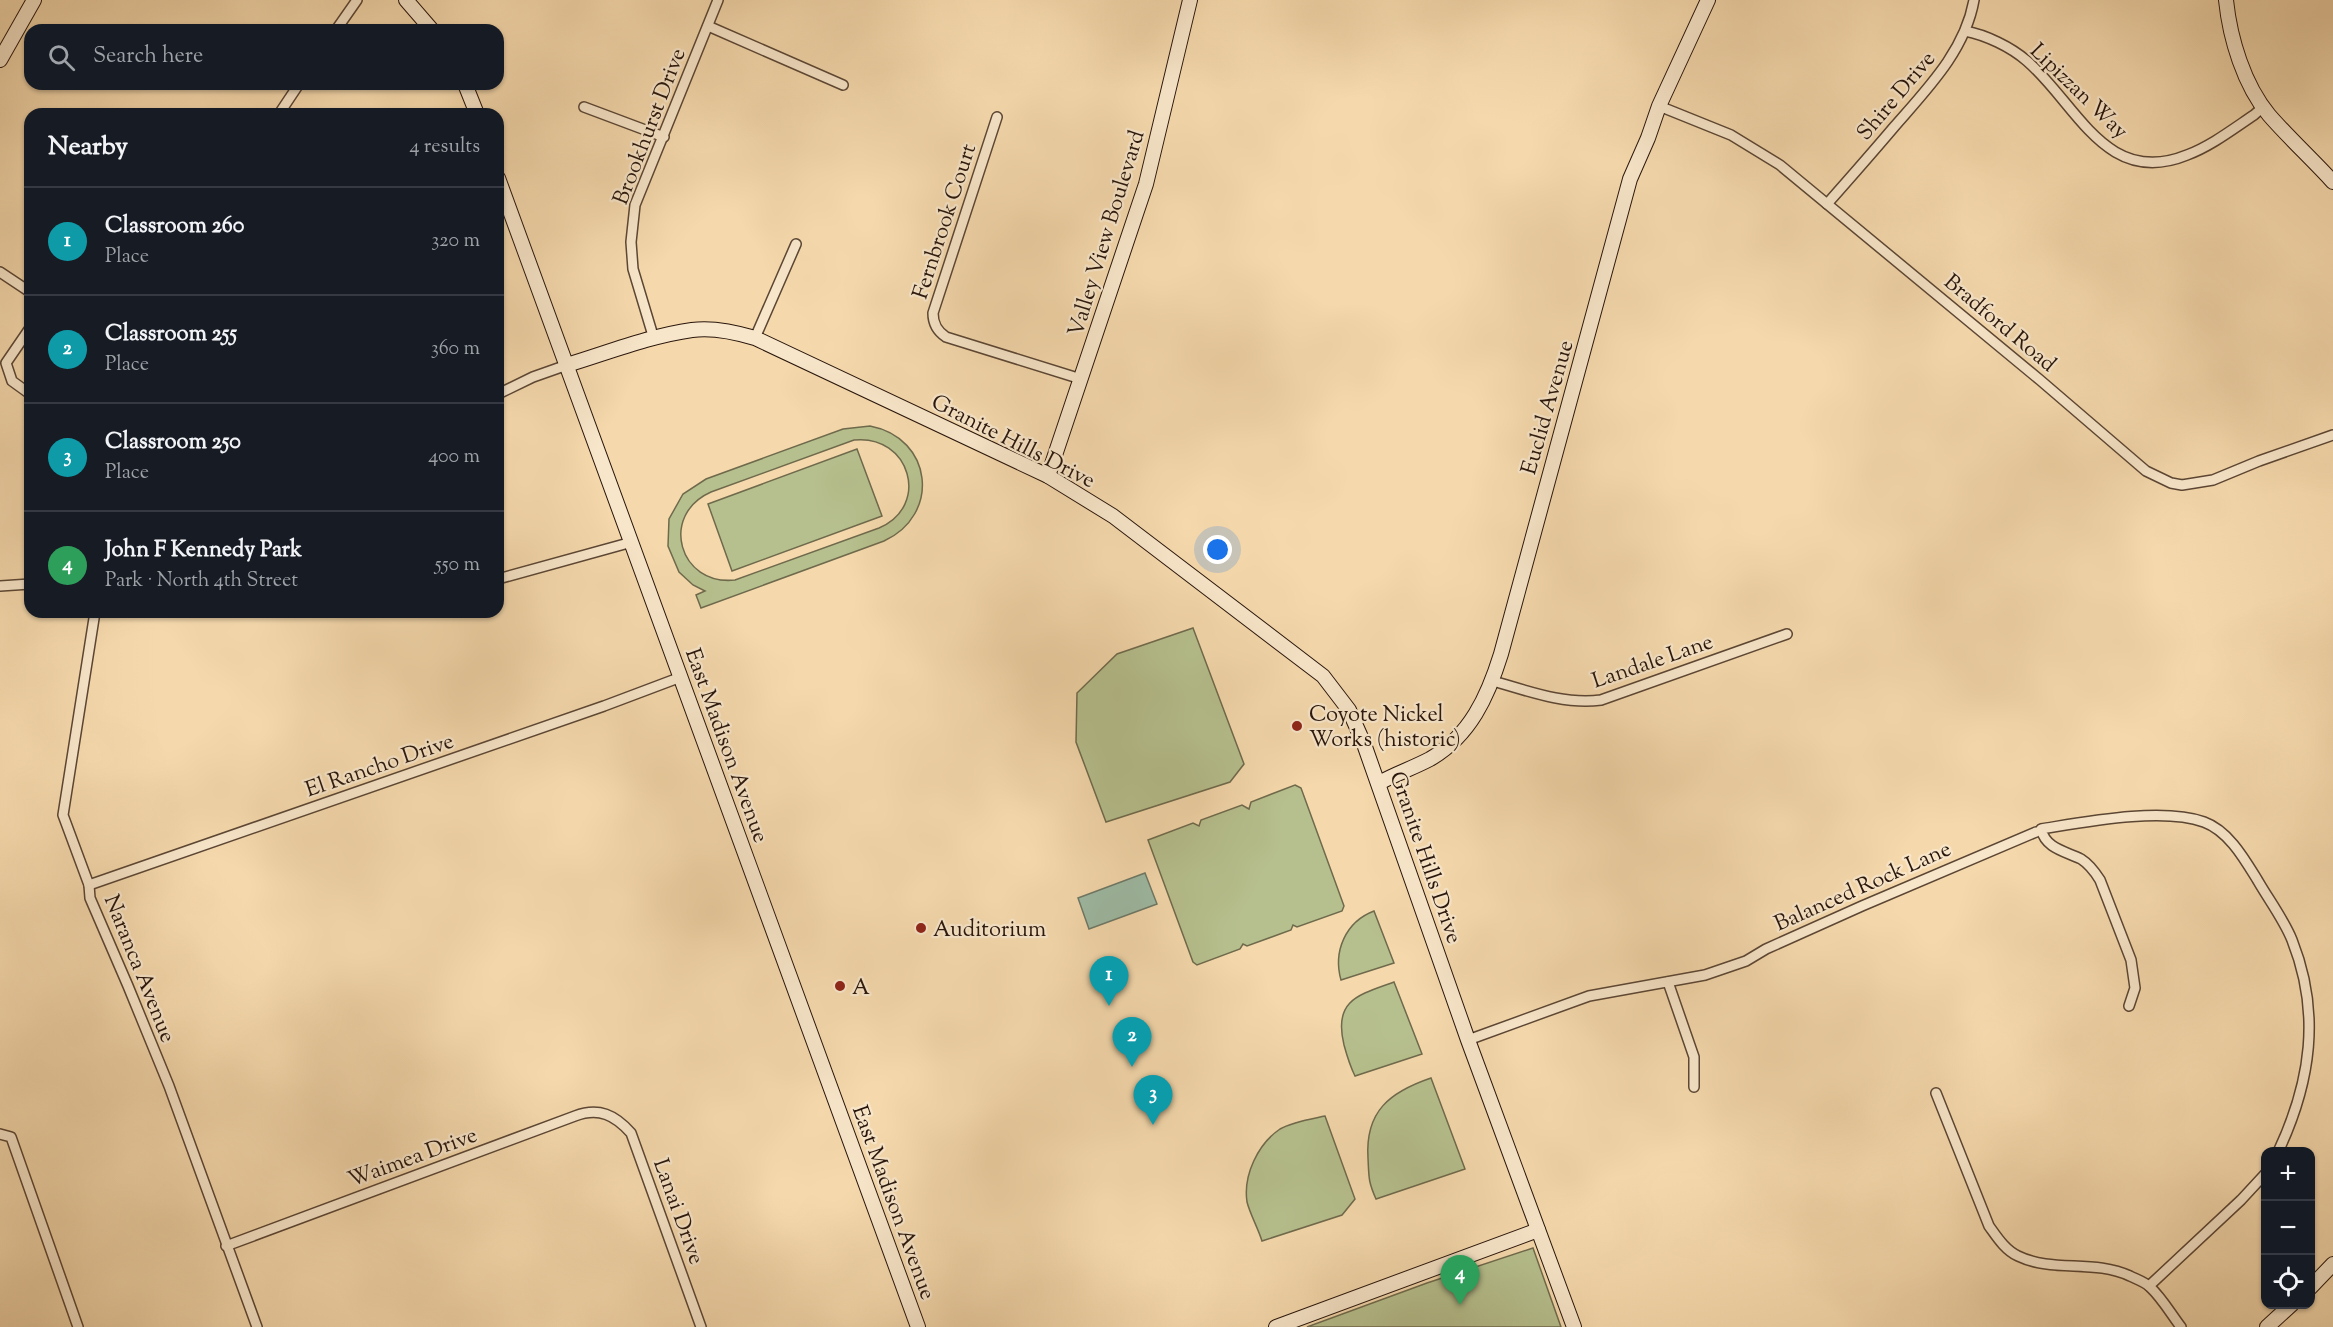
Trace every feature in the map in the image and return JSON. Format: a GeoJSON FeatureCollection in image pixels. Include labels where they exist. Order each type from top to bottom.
{"type":"FeatureCollection","features":[{"type":"Feature","properties":{"kind":"street"},"geometry":{"type":"LineString","coordinates":[[0,60],[34,0]]}},
{"type":"Feature","properties":{"kind":"street"},"geometry":{"type":"LineString","coordinates":[[340,24],[357,0]]}},
{"type":"Feature","properties":{"kind":"street"},"geometry":{"type":"LineString","coordinates":[[406,0],[427,24]]}},
{"type":"Feature","properties":{"kind":"street","name":"Brookhurst Drive"},"geometry":{"type":"LineString","coordinates":[[654,339],[633,269],[631,230],[635,205],[718,0]]}},
{"type":"Feature","properties":{"kind":"street","name":"Valley View Boulevard"},"geometry":{"type":"LineString","coordinates":[[1048,476],[1146,184],[1190,0]]}},
{"type":"Feature","properties":{"kind":"street","name":"Euclid Avenue"},"geometry":{"type":"LineString","coordinates":[[1379,783],[1427,760],[1452,743],[1476,715],[1493,681],[1630,179],[1659,106],[1708,0]]}},
{"type":"Feature","properties":{"kind":"street","name":"Shire Drive"},"geometry":{"type":"LineString","coordinates":[[1827,204],[1936,80],[1965,31],[1974,0]]}},
{"type":"Feature","properties":{"kind":"street"},"geometry":{"type":"LineString","coordinates":[[2226,0],[2238,54],[2264,107],[2333,182]]}},
{"type":"Feature","properties":{"kind":"street"},"geometry":{"type":"LineString","coordinates":[[708,26],[843,85]]}},
{"type":"Feature","properties":{"kind":"street","name":"Lipizzan Way"},"geometry":{"type":"LineString","coordinates":[[1965,31],[1995,42],[2027,61],[2097,139],[2115,154],[2137,162],[2168,161],[2188,155],[2264,107]]}},
{"type":"Feature","properties":{"kind":"street"},"geometry":{"type":"LineString","coordinates":[[283,108],[295,90]]}},
{"type":"Feature","properties":{"kind":"street"},"geometry":{"type":"LineString","coordinates":[[468,90],[475,108]]}},
{"type":"Feature","properties":{"kind":"street"},"geometry":{"type":"LineString","coordinates":[[584,106],[664,137]]}},
{"type":"Feature","properties":{"kind":"street","name":"Bradford Road"},"geometry":{"type":"LineString","coordinates":[[1659,106],[1731,135],[1780,165],[2046,384],[2146,471],[2165,481],[2182,485],[2213,480],[2333,435]]}},
{"type":"Feature","properties":{"kind":"street","name":"Fernbrook Court"},"geometry":{"type":"LineString","coordinates":[[997,117],[933,314],[934,322],[938,331],[946,337],[1081,379]]}},
{"type":"Feature","properties":{"kind":"street","name":"East Madison Avenue"},"geometry":{"type":"LineString","coordinates":[[504,194],[918,1327]]}},
{"type":"Feature","properties":{"kind":"street"},"geometry":{"type":"LineString","coordinates":[[755,338],[796,244]]}},
{"type":"Feature","properties":{"kind":"street"},"geometry":{"type":"LineString","coordinates":[[0,272],[24,288]]}},
{"type":"Feature","properties":{"kind":"street","name":"Granite Hills Drive"},"geometry":{"type":"LineString","coordinates":[[504,391],[567,365],[692,330],[710,329],[734,332],[755,338],[1048,476],[1113,516],[1323,676],[1341,698],[1354,720],[1379,783],[1468,1040],[1574,1327]]}},
{"type":"Feature","properties":{"kind":"street"},"geometry":{"type":"LineString","coordinates":[[24,337],[6,363],[12,381],[24,390]]}},
{"type":"Feature","properties":{"kind":"street"},"geometry":{"type":"LineString","coordinates":[[504,577],[632,542]]}},
{"type":"Feature","properties":{"kind":"street"},"geometry":{"type":"LineString","coordinates":[[0,586],[24,584]]}},
{"type":"Feature","properties":{"kind":"street","name":"Naranca Avenue"},"geometry":{"type":"LineString","coordinates":[[94,618],[63,815],[89,885],[90,898],[169,1086],[256,1327]]}},
{"type":"Feature","properties":{"kind":"street","name":"Landale Lane"},"geometry":{"type":"LineString","coordinates":[[1493,681],[1569,700],[1585,702],[1601,700],[1787,634]]}},
{"type":"Feature","properties":{"kind":"street","name":"El Rancho Drive"},"geometry":{"type":"LineString","coordinates":[[89,885],[604,706],[681,677]]}},
{"type":"Feature","properties":{"kind":"street","name":"Balanced Rock Lane"},"geometry":{"type":"LineString","coordinates":[[1468,1040],[1589,996],[1705,975],[1746,961],[1766,949],[1862,906],[2039,830],[2123,817],[2174,816],[2206,823],[2226,837],[2240,853],[2292,939],[2304,979],[2309,1043],[2304,1085],[2293,1120],[2280,1147]]}},
{"type":"Feature","properties":{"kind":"street"},"geometry":{"type":"LineString","coordinates":[[2039,830],[2048,843],[2081,860],[2094,871],[2100,880],[2131,960],[2135,988],[2129,1006]]}},
{"type":"Feature","properties":{"kind":"street"},"geometry":{"type":"LineString","coordinates":[[1668,982],[1694,1057],[1694,1087]]}},
{"type":"Feature","properties":{"kind":"street"},"geometry":{"type":"LineString","coordinates":[[1936,1093],[1989,1226],[2000,1242],[2017,1256],[2055,1265],[2100,1266],[2117,1270],[2149,1286],[2181,1327]]}},
{"type":"Feature","properties":{"kind":"street","name":"Waimea Drive"},"geometry":{"type":"LineString","coordinates":[[226,1245],[583,1113],[594,1111],[612,1116]]}},
{"type":"Feature","properties":{"kind":"street","name":"Lanai Drive"},"geometry":{"type":"LineString","coordinates":[[612,1116],[631,1133],[701,1327]]}},
{"type":"Feature","properties":{"kind":"street"},"geometry":{"type":"LineString","coordinates":[[0,1134],[11,1137],[78,1327]]}},
{"type":"Feature","properties":{"kind":"street"},"geometry":{"type":"LineString","coordinates":[[2149,1286],[2241,1200],[2261,1178]]}},
{"type":"Feature","properties":{"kind":"street"},"geometry":{"type":"LineString","coordinates":[[1276,1327],[1538,1230]]}},
{"type":"Feature","properties":{"kind":"street"},"geometry":{"type":"LineString","coordinates":[[2315,1283],[2333,1264]]}},
{"type":"Feature","properties":{"kind":"street"},"geometry":{"type":"LineString","coordinates":[[2266,1327],[2287,1309]]}},
{"type":"Feature","properties":{"kind":"shaded area"},"geometry":{"type":"Polygon","coordinates":[[[870,426],[891,433],[907,445],[917,461],[922,478],[921,496],[915,514],[902,529],[884,541],[701,608],[696,595],[705,591],[693,585],[679,572],[668,546],[669,519],[683,494],[706,479],[843,429],[870,426]],[[854,440],[711,492],[695,503],[685,516],[681,532],[682,547],[689,561],[700,572],[716,579],[735,580],[879,528],[895,518],[905,504],[909,489],[907,473],[900,459],[889,448],[873,441],[854,440]]]}},
{"type":"Feature","properties":{"kind":"shaded area"},"geometry":{"type":"Polygon","coordinates":[[[857,449],[882,516],[732,571],[708,504],[857,449]]]}},
{"type":"Feature","properties":{"kind":"shaded area"},"geometry":{"type":"Polygon","coordinates":[[[1193,628],[1244,764],[1230,782],[1106,822],[1076,742],[1077,693],[1117,654],[1193,628]]]}},
{"type":"Feature","properties":{"kind":"shaded area"},"geometry":{"type":"Polygon","coordinates":[[[1295,785],[1301,788],[1344,906],[1342,911],[1297,927],[1293,925],[1291,930],[1247,946],[1243,944],[1240,949],[1197,965],[1193,962],[1148,840],[1193,823],[1199,826],[1201,820],[1242,805],[1249,809],[1251,802],[1295,785]]]}},
{"type":"Feature","properties":{"kind":"shaded area"},"geometry":{"type":"Polygon","coordinates":[[[1145,873],[1157,904],[1089,929],[1078,898],[1145,873]]]}},
{"type":"Feature","properties":{"kind":"shaded area"},"geometry":{"type":"Polygon","coordinates":[[[1374,911],[1394,963],[1341,980],[1339,959],[1344,939],[1355,922],[1374,911]]]}},
{"type":"Feature","properties":{"kind":"shaded area"},"geometry":{"type":"Polygon","coordinates":[[[1394,982],[1422,1054],[1355,1076],[1344,1045],[1342,1018],[1345,1009],[1359,996],[1394,982]]]}},
{"type":"Feature","properties":{"kind":"shaded area"},"geometry":{"type":"Polygon","coordinates":[[[1431,1078],[1465,1169],[1376,1199],[1369,1179],[1368,1142],[1376,1116],[1392,1097],[1431,1078]]]}},
{"type":"Feature","properties":{"kind":"shaded area"},"geometry":{"type":"Polygon","coordinates":[[[1325,1116],[1355,1199],[1342,1215],[1262,1241],[1247,1202],[1246,1192],[1254,1161],[1265,1143],[1280,1129],[1325,1116]]]}},
{"type":"Feature","properties":{"kind":"shaded area"},"geometry":{"type":"Polygon","coordinates":[[[1533,1248],[1561,1327],[1307,1327],[1427,1283],[1533,1248]]]}},
{"type":"Feature","properties":{"kind":"place","name":"Coyote Nickel Works (historic)"},"geometry":{"type":"Point","coordinates":[1297,726]}},
{"type":"Feature","properties":{"kind":"place","name":"Auditorium"},"geometry":{"type":"Point","coordinates":[921,928]}},
{"type":"Feature","properties":{"kind":"place","name":"A"},"geometry":{"type":"Point","coordinates":[840,986]}},
{"type":"Feature","properties":{"kind":"place","name":"Classroom 260"},"geometry":{"type":"Point","coordinates":[1109,1006]}},
{"type":"Feature","properties":{"kind":"place","name":"Classroom 255"},"geometry":{"type":"Point","coordinates":[1132,1067]}},
{"type":"Feature","properties":{"kind":"place","name":"Classroom 250"},"geometry":{"type":"Point","coordinates":[1153,1125]}},
{"type":"Feature","properties":{"kind":"place","name":"John F Kennedy Park"},"geometry":{"type":"Point","coordinates":[1460,1305]}}]}
